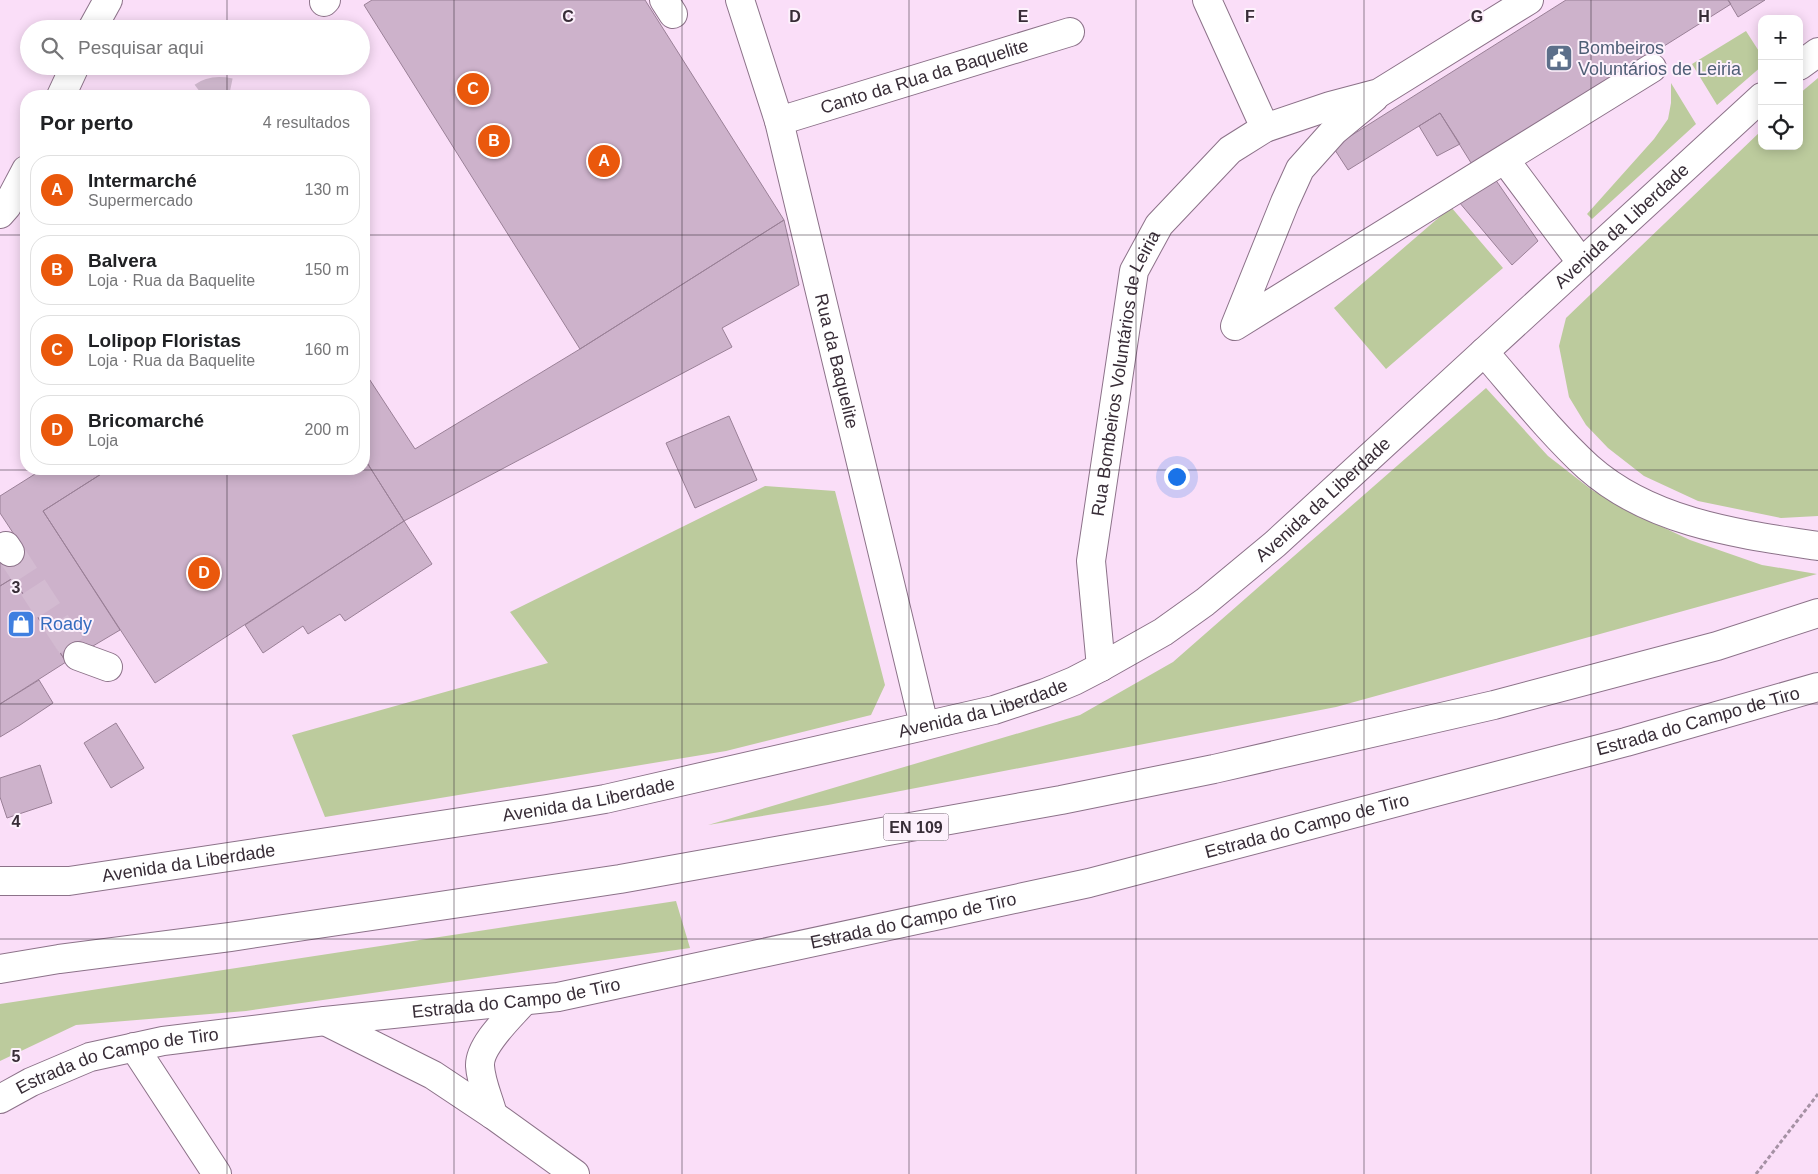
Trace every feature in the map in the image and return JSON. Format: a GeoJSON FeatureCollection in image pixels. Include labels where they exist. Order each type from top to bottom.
{"type":"FeatureCollection","features":[{"type":"Feature","properties":{"kind":"street"},"geometry":{"type":"LineString","coordinates":[[97,20],[108,0]]}},
{"type":"Feature","properties":{"kind":"street","name":"Rua da Baquelite"},"geometry":{"type":"LineString","coordinates":[[740,0],[779,121],[924,725]]}},
{"type":"Feature","properties":{"kind":"street"},"geometry":{"type":"LineString","coordinates":[[1207,0],[1265,128]]}},
{"type":"Feature","properties":{"kind":"street"},"geometry":{"type":"LineString","coordinates":[[1529,0],[1379,93],[1334,131],[1300,170],[1285,202],[1235,326],[1652,68]]}},
{"type":"Feature","properties":{"kind":"street","name":"Canto da Rua da Baquelite"},"geometry":{"type":"LineString","coordinates":[[779,121],[1070,32]]}},
{"type":"Feature","properties":{"kind":"street"},"geometry":{"type":"LineString","coordinates":[[1803,63],[1818,52]]}},
{"type":"Feature","properties":{"kind":"street"},"geometry":{"type":"LineString","coordinates":[[64,90],[71,75]]}},
{"type":"Feature","properties":{"kind":"street","name":"Rua Bombeiros Voluntários de Leiria"},"geometry":{"type":"LineString","coordinates":[[1101,667],[1091,561],[1134,271],[1159,224],[1230,150],[1265,128],[1330,106],[1379,93]]}},
{"type":"Feature","properties":{"kind":"street","name":"Avenida da Liberdade"},"geometry":{"type":"LineString","coordinates":[[0,881],[70,881],[547,809],[614,797],[994,710],[1074,681],[1163,632],[1206,602],[1275,544],[1758,101]]}},
{"type":"Feature","properties":{"kind":"street"},"geometry":{"type":"LineString","coordinates":[[1506,160],[1581,262]]}},
{"type":"Feature","properties":{"kind":"street"},"geometry":{"type":"LineString","coordinates":[[0,214],[7,206],[20,181]]}},
{"type":"Feature","properties":{"kind":"street"},"geometry":{"type":"LineString","coordinates":[[1484,352],[1549,428],[1590,468],[1627,495],[1671,515],[1717,528],[1818,546]]}},
{"type":"Feature","properties":{"kind":"street","name":"EN 109"},"geometry":{"type":"LineString","coordinates":[[0,969],[59,959],[259,933],[620,879],[1062,800],[1223,767],[1503,702],[1717,646],[1818,613]]}},
{"type":"Feature","properties":{"kind":"street"},"geometry":{"type":"LineString","coordinates":[[78,656],[108,667]]}},
{"type":"Feature","properties":{"kind":"street","name":"Estrada do Campo de Tiro"},"geometry":{"type":"LineString","coordinates":[[0,1099],[30,1082],[90,1057],[163,1041],[325,1021],[558,997],[1089,883],[1626,742],[1818,686]]}},
{"type":"Feature","properties":{"kind":"street"},"geometry":{"type":"LineString","coordinates":[[494,1115],[484,1085],[480,1064],[486,1046],[524,1002]]}},
{"type":"Feature","properties":{"kind":"street"},"geometry":{"type":"LineString","coordinates":[[325,1021],[433,1075],[494,1115],[575,1174]]}},
{"type":"Feature","properties":{"kind":"street"},"geometry":{"type":"LineString","coordinates":[[134,1047],[217,1174]]}},
{"type":"Feature","properties":{"kind":"path"},"geometry":{"type":"LineString","coordinates":[[1756,1174],[1818,1094]]}},
{"type":"Feature","properties":{"kind":"green space"},"geometry":{"type":"Polygon","coordinates":[[[1746,31],[1758,50],[1758,69],[1717,105],[1692,64],[1746,31]]]}},
{"type":"Feature","properties":{"kind":"green space"},"geometry":{"type":"Polygon","coordinates":[[[1818,78],[1818,516],[1781,518],[1698,501],[1644,476],[1608,448],[1586,425],[1569,397],[1559,346],[1566,318],[1758,134],[1758,150],[1803,150],[1803,91],[1818,78]]]}},
{"type":"Feature","properties":{"kind":"green space"},"geometry":{"type":"Polygon","coordinates":[[[1671,83],[1696,124],[1592,219],[1587,214],[1654,139],[1668,119],[1671,103],[1671,83]]]}},
{"type":"Feature","properties":{"kind":"green space"},"geometry":{"type":"Polygon","coordinates":[[[1451,207],[1503,268],[1386,369],[1334,308],[1451,207]]]}},
{"type":"Feature","properties":{"kind":"green space"},"geometry":{"type":"Polygon","coordinates":[[[1486,388],[1548,456],[1592,490],[1637,515],[1690,540],[1762,565],[1817,574],[1336,707],[828,805],[708,825],[1080,715],[1173,662],[1486,388]]]}},
{"type":"Feature","properties":{"kind":"green space"},"geometry":{"type":"Polygon","coordinates":[[[765,486],[835,491],[885,685],[871,715],[726,751],[325,817],[292,735],[548,663],[510,612],[765,486]]]}},
{"type":"Feature","properties":{"kind":"green space"},"geometry":{"type":"Polygon","coordinates":[[[676,901],[690,948],[246,1011],[76,1025],[0,1061],[0,1004],[676,901]]]}},
{"type":"Feature","properties":{"kind":"building"},"geometry":{"type":"Polygon","coordinates":[[[372,0],[645,0],[784,220],[580,349],[364,5],[372,0]]]}},
{"type":"Feature","properties":{"kind":"building","name":"Bombeiros Voluntários de Leiria"},"geometry":{"type":"Polygon","coordinates":[[[1566,0],[1728,0],[1731,4],[1473,166],[1440,113],[1348,170],[1333,147],[1566,0]]]}},
{"type":"Feature","properties":{"kind":"building"},"geometry":{"type":"Polygon","coordinates":[[[1728,0],[1765,0],[1738,17],[1728,0]]]}},
{"type":"Feature","properties":{"kind":"building"},"geometry":{"type":"Polygon","coordinates":[[[1440,113],[1460,144],[1437,156],[1419,126],[1440,113]]]}},
{"type":"Feature","properties":{"kind":"building"},"geometry":{"type":"Polygon","coordinates":[[[1495,179],[1538,241],[1512,265],[1459,202],[1495,179]]]}},
{"type":"Feature","properties":{"kind":"building"},"geometry":{"type":"Polygon","coordinates":[[[784,220],[799,285],[722,328],[732,347],[404,521],[370,467],[370,380],[415,449],[580,349],[784,220]]]}},
{"type":"Feature","properties":{"kind":"building"},"geometry":{"type":"Polygon","coordinates":[[[729,416],[757,480],[695,508],[666,443],[729,416]]]}},
{"type":"Feature","properties":{"kind":"building"},"geometry":{"type":"Polygon","coordinates":[[[370,467],[404,521],[155,683],[43,511],[100,475],[370,475],[370,467]]]}},
{"type":"Feature","properties":{"kind":"building"},"geometry":{"type":"Polygon","coordinates":[[[33,475],[100,475],[43,511],[120,630],[66,662],[13,578],[0,586],[0,558],[21,545],[0,513],[0,496],[33,475]]]}},
{"type":"Feature","properties":{"kind":"building"},"geometry":{"type":"Polygon","coordinates":[[[404,521],[432,564],[345,621],[340,614],[308,634],[303,626],[263,653],[245,625],[404,521]]]}},
{"type":"Feature","properties":{"kind":"building","name":"Roady"},"geometry":{"type":"Polygon","coordinates":[[[13,578],[66,662],[0,704],[0,586],[13,578]]]}},
{"type":"Feature","properties":{"kind":"building"},"geometry":{"type":"Polygon","coordinates":[[[39,680],[53,703],[0,737],[0,704],[39,680]]]}},
{"type":"Feature","properties":{"kind":"building"},"geometry":{"type":"Polygon","coordinates":[[[116,723],[144,768],[111,788],[84,743],[116,723]]]}},
{"type":"Feature","properties":{"kind":"building"},"geometry":{"type":"Polygon","coordinates":[[[40,765],[52,803],[7,818],[0,797],[0,778],[40,765]]]}},
{"type":"Feature","properties":{"kind":"tunnel"},"geometry":{"type":"LineString","coordinates":[[10,552],[78,656]]}},
{"type":"Feature","properties":{"kind":"place","name":"Bombeiros Voluntários de Leiria"},"geometry":{"type":"Point","coordinates":[1559,58]}},
{"type":"Feature","properties":{"kind":"place","name":"Lolipop Floristas"},"geometry":{"type":"Point","coordinates":[473,89]}},
{"type":"Feature","properties":{"kind":"place","name":"Balvera"},"geometry":{"type":"Point","coordinates":[494,141]}},
{"type":"Feature","properties":{"kind":"place","name":"Intermarché"},"geometry":{"type":"Point","coordinates":[604,161]}},
{"type":"Feature","properties":{"kind":"place","name":"Bricomarché"},"geometry":{"type":"Point","coordinates":[204,573]}},
{"type":"Feature","properties":{"kind":"place","name":"Roady"},"geometry":{"type":"Point","coordinates":[21,624]}}]}
